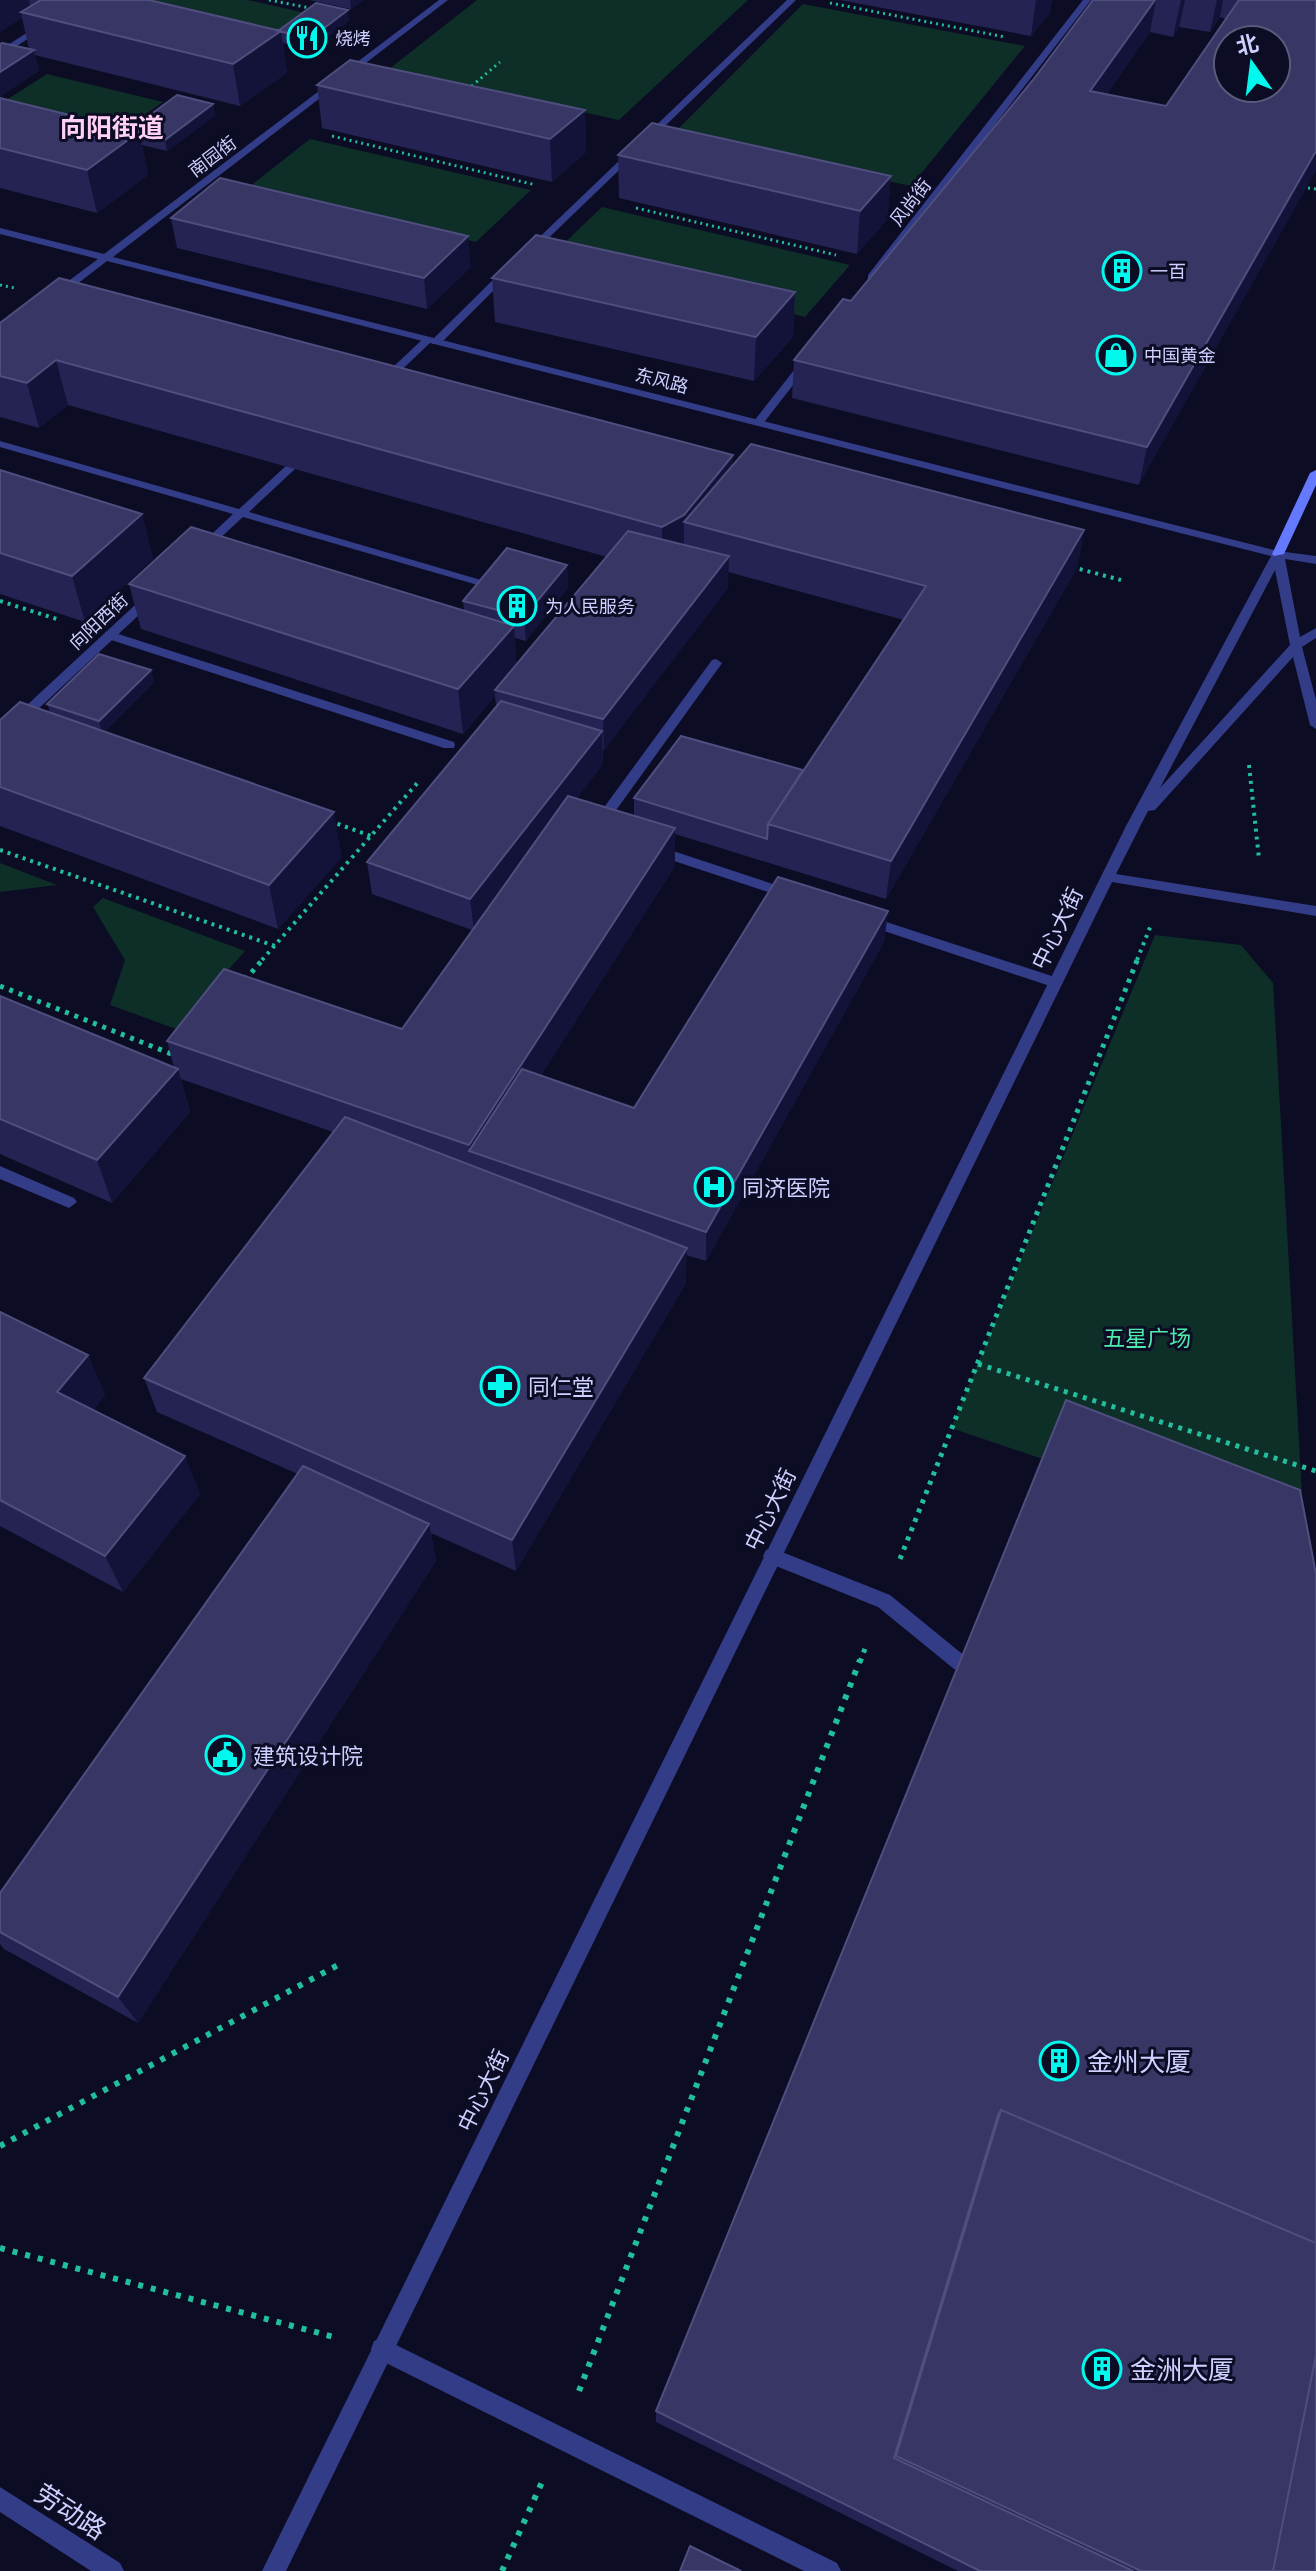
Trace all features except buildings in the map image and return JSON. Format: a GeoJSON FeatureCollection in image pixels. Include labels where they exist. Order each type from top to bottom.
{"type":"FeatureCollection","features":[{"type":"Feature","properties":{"kind":"main road","name":"中心大街"},"geometry":{"type":"LineString","coordinates":[[1278,554],[1316,473]]}},
{"type":"Feature","properties":{"kind":"street","name":"南园街"},"geometry":{"type":"LineString","coordinates":[[41,306],[444,0]]}},
{"type":"Feature","properties":{"kind":"street"},"geometry":{"type":"LineString","coordinates":[[371,393],[432,341],[792,0]]}},
{"type":"Feature","properties":{"kind":"street","name":"风尚街"},"geometry":{"type":"LineString","coordinates":[[863,289],[1087,0]]}},
{"type":"Feature","properties":{"kind":"street"},"geometry":{"type":"LineString","coordinates":[[0,54],[49,23]]}},
{"type":"Feature","properties":{"kind":"street","name":"东风路"},"geometry":{"type":"LineString","coordinates":[[0,231],[1278,554],[1316,560]]}},
{"type":"Feature","properties":{"kind":"street"},"geometry":{"type":"LineString","coordinates":[[758,423],[817,349]]}},
{"type":"Feature","properties":{"kind":"street"},"geometry":{"type":"LineString","coordinates":[[0,444],[492,585]]}},
{"type":"Feature","properties":{"kind":"street"},"geometry":{"type":"LineString","coordinates":[[186,564],[291,467]]}},
{"type":"Feature","properties":{"kind":"street"},"geometry":{"type":"LineString","coordinates":[[1278,554],[1316,725]]}},
{"type":"Feature","properties":{"kind":"street","name":"中心大街"},"geometry":{"type":"LineString","coordinates":[[274,2571],[1133,826],[1278,554]]}},
{"type":"Feature","properties":{"kind":"street","name":"向阳西街"},"geometry":{"type":"LineString","coordinates":[[0,737],[164,585]]}},
{"type":"Feature","properties":{"kind":"street"},"geometry":{"type":"LineString","coordinates":[[1133,826],[1296,646],[1316,632]]}},
{"type":"Feature","properties":{"kind":"street"},"geometry":{"type":"LineString","coordinates":[[109,635],[449,745]]}},
{"type":"Feature","properties":{"kind":"street"},"geometry":{"type":"LineString","coordinates":[[610,835],[595,830],[716,663]]}},
{"type":"Feature","properties":{"kind":"street"},"geometry":{"type":"LineString","coordinates":[[639,845],[803,899]]}},
{"type":"Feature","properties":{"kind":"street"},"geometry":{"type":"LineString","coordinates":[[1108,877],[1316,911]]}},
{"type":"Feature","properties":{"kind":"street"},"geometry":{"type":"LineString","coordinates":[[848,914],[1056,983]]}},
{"type":"Feature","properties":{"kind":"street"},"geometry":{"type":"LineString","coordinates":[[0,1172],[69,1202]]}},
{"type":"Feature","properties":{"kind":"street"},"geometry":{"type":"LineString","coordinates":[[772,1556],[884,1601],[960,1663]]}},
{"type":"Feature","properties":{"kind":"street"},"geometry":{"type":"LineString","coordinates":[[382,2349],[829,2571]]}},
{"type":"Feature","properties":{"kind":"street","name":"劳动路"},"geometry":{"type":"LineString","coordinates":[[0,2499],[112,2571]]}},
{"type":"Feature","properties":{"kind":"path"},"geometry":{"type":"LineString","coordinates":[[269,0],[315,9]]}},
{"type":"Feature","properties":{"kind":"path"},"geometry":{"type":"LineString","coordinates":[[828,3],[1051,46]]}},
{"type":"Feature","properties":{"kind":"path"},"geometry":{"type":"LineString","coordinates":[[465,92],[500,62]]}},
{"type":"Feature","properties":{"kind":"path"},"geometry":{"type":"LineString","coordinates":[[1308,188],[1316,189]]}},
{"type":"Feature","properties":{"kind":"path"},"geometry":{"type":"LineString","coordinates":[[0,285],[52,298]]}},
{"type":"Feature","properties":{"kind":"path"},"geometry":{"type":"LineString","coordinates":[[1062,564],[1121,580]]}},
{"type":"Feature","properties":{"kind":"path"},"geometry":{"type":"LineString","coordinates":[[0,601],[109,635]]}},
{"type":"Feature","properties":{"kind":"path"},"geometry":{"type":"LineString","coordinates":[[1242,706],[1264,902]]}},
{"type":"Feature","properties":{"kind":"path"},"geometry":{"type":"LineString","coordinates":[[236,990],[449,745]]}},
{"type":"Feature","properties":{"kind":"path"},"geometry":{"type":"LineString","coordinates":[[328,821],[371,836]]}},
{"type":"Feature","properties":{"kind":"path"},"geometry":{"type":"LineString","coordinates":[[0,850],[275,946]]}},
{"type":"Feature","properties":{"kind":"path"},"geometry":{"type":"LineString","coordinates":[[0,986],[178,1057]]}},
{"type":"Feature","properties":{"kind":"path"},"geometry":{"type":"LineString","coordinates":[[978,1364],[1316,1471]]}},
{"type":"Feature","properties":{"kind":"path"},"geometry":{"type":"LineString","coordinates":[[0,2146],[340,1964]]}},
{"type":"Feature","properties":{"kind":"path"},"geometry":{"type":"LineString","coordinates":[[0,2248],[382,2349]]}},
{"type":"Feature","properties":{"kind":"path"},"geometry":{"type":"LineString","coordinates":[[502,2571],[561,2439]]}},
{"type":"Feature","properties":{"kind":"green space"},"geometry":{"type":"Polygon","coordinates":[[[93,0],[248,0],[310,14],[272,42],[93,0]]]}},
{"type":"Feature","properties":{"kind":"green space"},"geometry":{"type":"Polygon","coordinates":[[[477,0],[748,0],[619,120],[389,69],[477,0]]]}},
{"type":"Feature","properties":{"kind":"green space"},"geometry":{"type":"Polygon","coordinates":[[[803,4],[1025,46],[911,186],[672,135],[803,4]]]}},
{"type":"Feature","properties":{"kind":"green space"},"geometry":{"type":"Polygon","coordinates":[[[47,74],[163,102],[85,156],[0,104],[47,74]]]}},
{"type":"Feature","properties":{"kind":"green space"},"geometry":{"type":"Polygon","coordinates":[[[310,139],[531,190],[476,242],[249,187],[310,139]]]}},
{"type":"Feature","properties":{"kind":"green space"},"geometry":{"type":"Polygon","coordinates":[[[602,207],[850,265],[805,317],[554,253],[602,207]]]}},
{"type":"Feature","properties":{"kind":"green space"},"geometry":{"type":"Polygon","coordinates":[[[0,863],[57,885],[0,892],[0,863]]]}},
{"type":"Feature","properties":{"kind":"green space"},"geometry":{"type":"Polygon","coordinates":[[[103,898],[245,951],[176,1029],[110,1005],[125,960],[93,907],[103,898]]]}},
{"type":"Feature","properties":{"kind":"green space","name":"五星广场"},"geometry":{"type":"Polygon","coordinates":[[[1155,935],[1241,945],[1273,983],[1305,1548],[951,1428],[1155,935]]]}},
{"type":"Feature","properties":{"kind":"place","name":"烧烤"},"geometry":{"type":"Point","coordinates":[307,38]}},
{"type":"Feature","properties":{"kind":"place","name":"一百"},"geometry":{"type":"Point","coordinates":[1122,271]}},
{"type":"Feature","properties":{"kind":"place","name":"中国黄金"},"geometry":{"type":"Point","coordinates":[1116,355]}},
{"type":"Feature","properties":{"kind":"place","name":"为人民服务"},"geometry":{"type":"Point","coordinates":[517,606]}},
{"type":"Feature","properties":{"kind":"place","name":"同济医院"},"geometry":{"type":"Point","coordinates":[714,1187]}},
{"type":"Feature","properties":{"kind":"place","name":"同仁堂"},"geometry":{"type":"Point","coordinates":[500,1386]}},
{"type":"Feature","properties":{"kind":"place","name":"建筑设计院"},"geometry":{"type":"Point","coordinates":[225,1755]}},
{"type":"Feature","properties":{"kind":"place","name":"金州大厦"},"geometry":{"type":"Point","coordinates":[1059,2061]}},
{"type":"Feature","properties":{"kind":"place","name":"金洲大厦"},"geometry":{"type":"Point","coordinates":[1102,2369]}},
{"type":"Feature","properties":{"kind":"district","name":"向阳街道"},"geometry":{"type":"Point","coordinates":[112,127]}}]}
